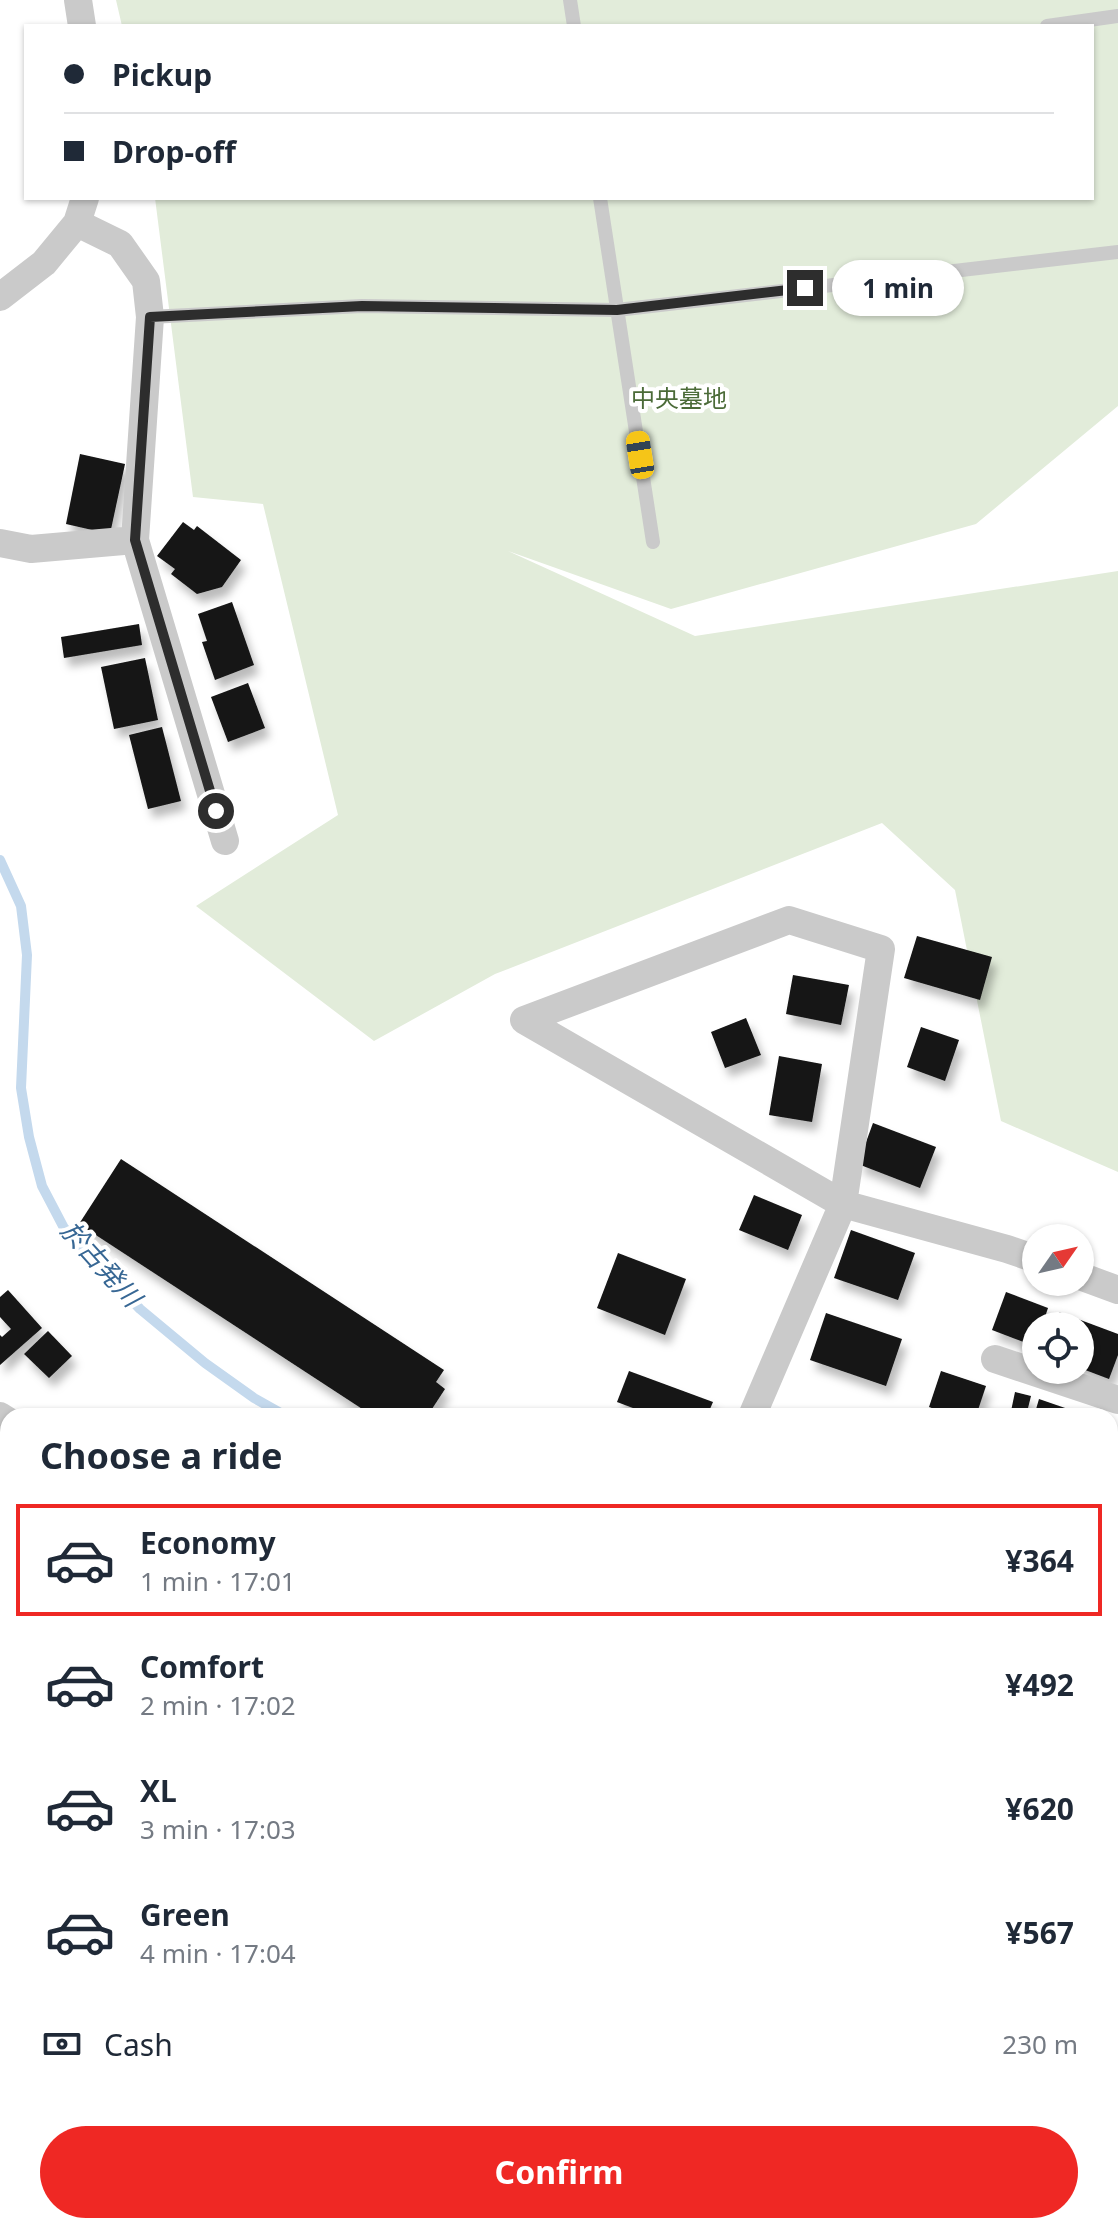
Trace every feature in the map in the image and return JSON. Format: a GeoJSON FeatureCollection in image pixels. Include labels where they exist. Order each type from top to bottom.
{"type":"FeatureCollection","features":[{"type":"Feature","properties":{"kind":"street"},"geometry":{"type":"LineString","coordinates":[[78,0],[82,24]]}},
{"type":"Feature","properties":{"kind":"street"},"geometry":{"type":"LineString","coordinates":[[0,297],[44,263],[81,211],[120,244],[146,281],[150,317],[135,540],[225,841]]}},
{"type":"Feature","properties":{"kind":"street"},"geometry":{"type":"LineString","coordinates":[[0,543],[31,549],[135,540]]}},
{"type":"Feature","properties":{"kind":"street"},"geometry":{"type":"LineString","coordinates":[[755,1408],[843,1204],[881,949],[789,920],[524,1020],[843,1204],[1022,1254]]}},
{"type":"Feature","properties":{"kind":"street"},"geometry":{"type":"LineString","coordinates":[[1094,1281],[1118,1290]]}},
{"type":"Feature","properties":{"kind":"street"},"geometry":{"type":"LineString","coordinates":[[995,1359],[1118,1400]]}},
{"type":"Feature","properties":{"kind":"lane"},"geometry":{"type":"LineString","coordinates":[[570,0],[574,24]]}},
{"type":"Feature","properties":{"kind":"lane"},"geometry":{"type":"LineString","coordinates":[[1061,24],[1118,16]]}},
{"type":"Feature","properties":{"kind":"lane"},"geometry":{"type":"LineString","coordinates":[[600,200],[653,542]]}},
{"type":"Feature","properties":{"kind":"lane"},"geometry":{"type":"LineString","coordinates":[[150,317],[362,306],[617,310],[1118,252]]}},
{"type":"Feature","properties":{"kind":"green space","name":"中央墓地"},"geometry":{"type":"Polygon","coordinates":[[[116,0],[1118,0],[1118,406],[976,524],[671,609],[508,551],[695,636],[1118,571],[1118,1172],[1001,1121],[955,890],[882,823],[495,974],[374,1041],[196,906],[338,815],[263,504],[193,497],[155,200],[1094,200],[1094,24],[122,24],[116,0]]]}},
{"type":"Feature","properties":{"kind":"building"},"geometry":{"type":"Polygon","coordinates":[[[80,454],[125,464],[110,534],[66,524],[80,454]]]}},
{"type":"Feature","properties":{"kind":"building"},"geometry":{"type":"Polygon","coordinates":[[[183,522],[194,530],[197,526],[241,560],[222,587],[197,594],[171,574],[175,569],[157,556],[183,522]]]}},
{"type":"Feature","properties":{"kind":"building"},"geometry":{"type":"Polygon","coordinates":[[[232,602],[254,665],[215,680],[202,642],[207,641],[198,614],[232,602]]]}},
{"type":"Feature","properties":{"kind":"building"},"geometry":{"type":"Polygon","coordinates":[[[139,624],[142,645],[64,658],[61,637],[139,624]]]}},
{"type":"Feature","properties":{"kind":"building"},"geometry":{"type":"Polygon","coordinates":[[[145,658],[158,720],[114,729],[101,667],[145,658]]]}},
{"type":"Feature","properties":{"kind":"building"},"geometry":{"type":"Polygon","coordinates":[[[248,683],[265,728],[228,742],[211,697],[248,683]]]}},
{"type":"Feature","properties":{"kind":"building"},"geometry":{"type":"Polygon","coordinates":[[[162,727],[181,801],[148,809],[129,735],[162,727]]]}},
{"type":"Feature","properties":{"kind":"building"},"geometry":{"type":"Polygon","coordinates":[[[917,936],[992,957],[980,1000],[904,978],[917,936]]]}},
{"type":"Feature","properties":{"kind":"building"},"geometry":{"type":"Polygon","coordinates":[[[793,975],[849,985],[841,1025],[786,1014],[793,975]]]}},
{"type":"Feature","properties":{"kind":"building"},"geometry":{"type":"Polygon","coordinates":[[[746,1018],[761,1055],[725,1068],[711,1032],[746,1018]]]}},
{"type":"Feature","properties":{"kind":"building"},"geometry":{"type":"Polygon","coordinates":[[[921,1027],[959,1040],[945,1081],[907,1067],[921,1027]]]}},
{"type":"Feature","properties":{"kind":"building"},"geometry":{"type":"Polygon","coordinates":[[[779,1056],[822,1064],[812,1122],[769,1115],[779,1056]]]}},
{"type":"Feature","properties":{"kind":"building"},"geometry":{"type":"Polygon","coordinates":[[[873,1123],[936,1147],[920,1188],[858,1164],[873,1123]]]}},
{"type":"Feature","properties":{"kind":"building"},"geometry":{"type":"Polygon","coordinates":[[[121,1159],[444,1370],[436,1382],[445,1389],[433,1408],[361,1408],[79,1224],[121,1159]]]}},
{"type":"Feature","properties":{"kind":"building"},"geometry":{"type":"Polygon","coordinates":[[[754,1195],[802,1215],[788,1250],[739,1230],[754,1195]]]}},
{"type":"Feature","properties":{"kind":"building"},"geometry":{"type":"Polygon","coordinates":[[[851,1230],[915,1253],[898,1300],[834,1278],[851,1230]]]}},
{"type":"Feature","properties":{"kind":"building"},"geometry":{"type":"Polygon","coordinates":[[[618,1253],[686,1279],[665,1335],[597,1308],[618,1253]]]}},
{"type":"Feature","properties":{"kind":"building"},"geometry":{"type":"Polygon","coordinates":[[[8,1290],[42,1328],[0,1365],[0,1335],[2,1337],[11,1329],[0,1317],[0,1297],[8,1290]]]}},
{"type":"Feature","properties":{"kind":"building"},"geometry":{"type":"Polygon","coordinates":[[[1006,1292],[1048,1308],[1047,1312],[1022,1312],[1022,1341],[992,1330],[1006,1292]]]}},
{"type":"Feature","properties":{"kind":"building"},"geometry":{"type":"Polygon","coordinates":[[[826,1313],[902,1339],[886,1386],[810,1360],[826,1313]]]}},
{"type":"Feature","properties":{"kind":"building"},"geometry":{"type":"Polygon","coordinates":[[[1094,1325],[1118,1334],[1118,1355],[1109,1379],[1094,1373],[1094,1325]]]}},
{"type":"Feature","properties":{"kind":"building"},"geometry":{"type":"Polygon","coordinates":[[[48,1331],[72,1356],[49,1378],[24,1354],[48,1331]]]}},
{"type":"Feature","properties":{"kind":"building"},"geometry":{"type":"Polygon","coordinates":[[[629,1371],[713,1402],[710,1408],[633,1408],[617,1402],[629,1371]]]}},
{"type":"Feature","properties":{"kind":"building"},"geometry":{"type":"Polygon","coordinates":[[[941,1371],[986,1386],[979,1408],[929,1407],[941,1371]]]}},
{"type":"Feature","properties":{"kind":"building"},"geometry":{"type":"Polygon","coordinates":[[[1015,1392],[1031,1396],[1028,1408],[1012,1408],[1015,1392]]]}},
{"type":"Feature","properties":{"kind":"building"},"geometry":{"type":"Polygon","coordinates":[[[1039,1399],[1065,1408],[1036,1408],[1039,1399]]]}},
{"type":"Feature","properties":{"kind":"waterway","name":"於古発川"},"geometry":{"type":"LineString","coordinates":[[0,860],[21,906],[27,955],[21,1088],[29,1137],[42,1186],[64,1228],[140,1309],[205,1363],[272,1408]]}},
{"type":"Feature","properties":{"kind":"route"},"geometry":{"type":"LineString","coordinates":[[216,811],[135,540],[150,317],[362,306],[617,310],[805,288]]}}]}
